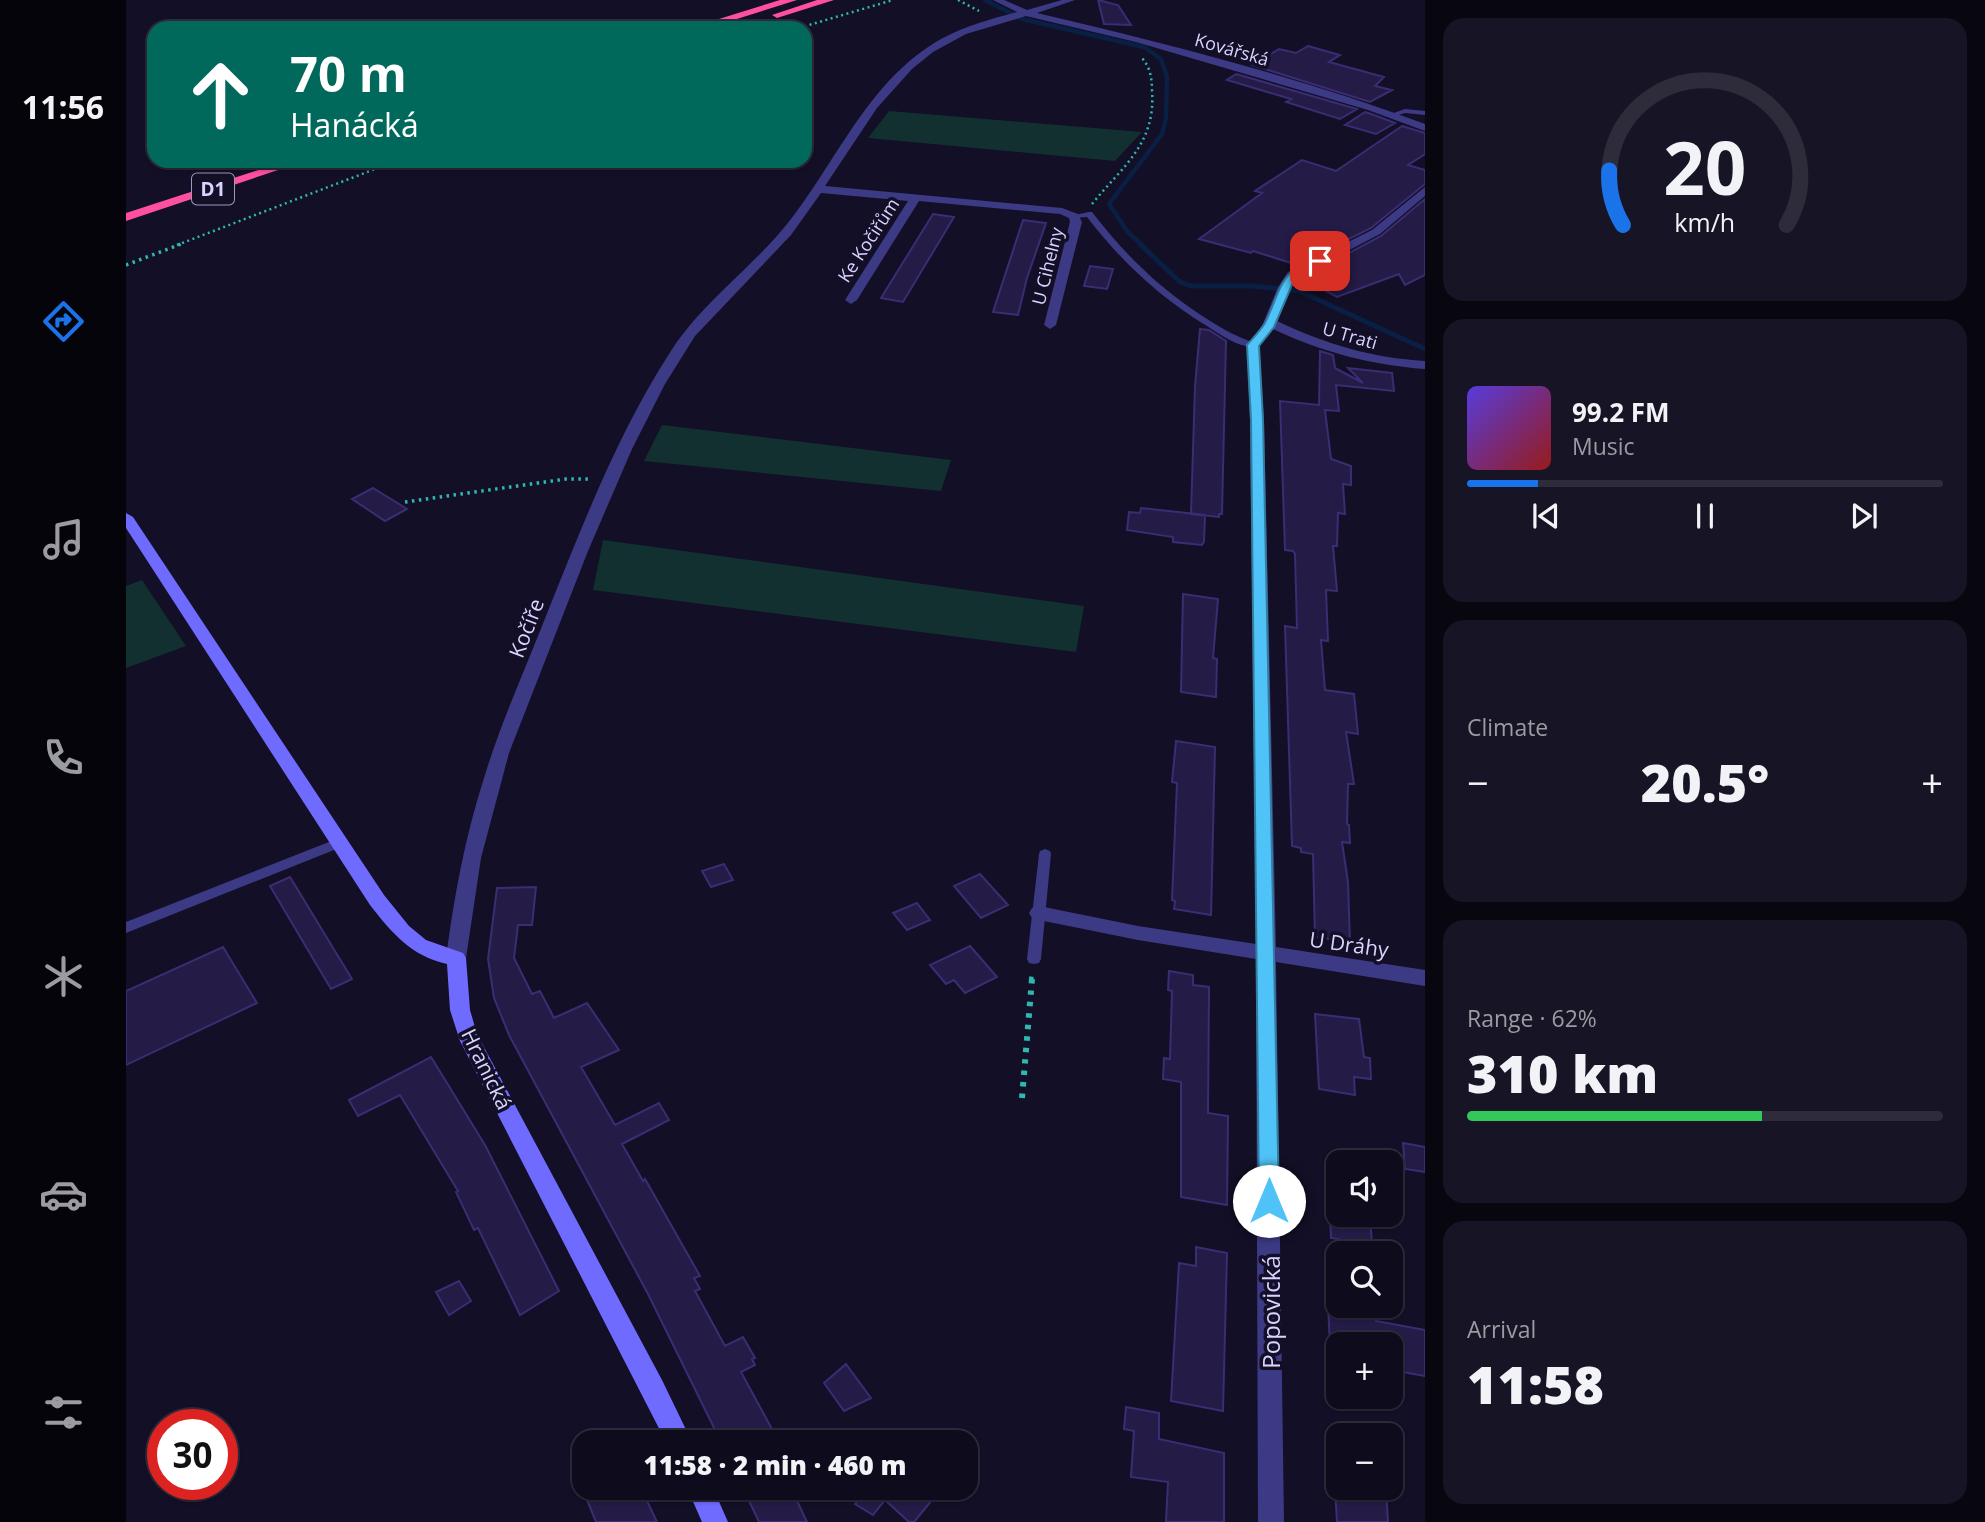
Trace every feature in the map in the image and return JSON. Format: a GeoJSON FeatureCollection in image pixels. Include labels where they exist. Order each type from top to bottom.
{"type":"FeatureCollection","features":[{"type":"Feature","properties":{"kind":"highway"},"geometry":{"type":"LineString","coordinates":[[720,21],[792,0]]}},
{"type":"Feature","properties":{"kind":"highway"},"geometry":{"type":"LineString","coordinates":[[758,21],[829,0]]}},
{"type":"Feature","properties":{"kind":"highway","name":"D1"},"geometry":{"type":"LineString","coordinates":[[126,202],[235,168]]}},
{"type":"Feature","properties":{"kind":"highway","name":"D1"},"geometry":{"type":"LineString","coordinates":[[126,217],[277,168]]}},
{"type":"Feature","properties":{"kind":"main road"},"geometry":{"type":"LineString","coordinates":[[126,517],[377,900],[408,938],[429,953],[456,958]]}},
{"type":"Feature","properties":{"kind":"main road","name":"Hranická"},"geometry":{"type":"LineString","coordinates":[[456,958],[460,1010],[467,1035],[673,1430]]}},
{"type":"Feature","properties":{"kind":"main road"},"geometry":{"type":"LineString","coordinates":[[705,1500],[715,1522]]}},
{"type":"Feature","properties":{"kind":"street"},"geometry":{"type":"LineString","coordinates":[[997,0],[1022,14]]}},
{"type":"Feature","properties":{"kind":"street","name":"Kočíře"},"geometry":{"type":"LineString","coordinates":[[456,958],[476,836],[499,757],[587,529],[677,352],[691,333],[776,247],[818,189],[866,112],[914,63],[956,35],[1004,18],[1071,0]]}},
{"type":"Feature","properties":{"kind":"street","name":"Kovářská"},"geometry":{"type":"LineString","coordinates":[[1022,14],[1139,40],[1392,115],[1425,128]]}},
{"type":"Feature","properties":{"kind":"street"},"geometry":{"type":"LineString","coordinates":[[818,189],[1062,211],[1074,216]]}},
{"type":"Feature","properties":{"kind":"street"},"geometry":{"type":"LineString","coordinates":[[1253,345],[1270,323],[1283,289],[1296,272],[1376,232],[1425,190]]}},
{"type":"Feature","properties":{"kind":"street","name":"Ke Kočiřům"},"geometry":{"type":"LineString","coordinates":[[851,300],[915,199]]}},
{"type":"Feature","properties":{"kind":"street","name":"U Cihelny"},"geometry":{"type":"LineString","coordinates":[[1050,325],[1076,222],[1074,216]]}},
{"type":"Feature","properties":{"kind":"street","name":"U Trati"},"geometry":{"type":"LineString","coordinates":[[1270,323],[1310,342],[1349,355],[1375,362],[1425,365]]}},
{"type":"Feature","properties":{"kind":"street","name":"Popovická"},"geometry":{"type":"LineString","coordinates":[[1253,345],[1257,420],[1266,955],[1271,1522]]}},
{"type":"Feature","properties":{"kind":"street"},"geometry":{"type":"LineString","coordinates":[[1039,913],[1266,955]]}},
{"type":"Feature","properties":{"kind":"street","name":"U Dráhy"},"geometry":{"type":"LineString","coordinates":[[1266,955],[1425,978]]}},
{"type":"Feature","properties":{"kind":"lane"},"geometry":{"type":"LineString","coordinates":[[1392,115],[1405,111],[1425,113]]}},
{"type":"Feature","properties":{"kind":"lane"},"geometry":{"type":"LineString","coordinates":[[1074,216],[1089,214],[1150,285],[1183,310],[1224,334],[1253,345]]}},
{"type":"Feature","properties":{"kind":"lane"},"geometry":{"type":"LineString","coordinates":[[126,928],[339,843]]}},
{"type":"Feature","properties":{"kind":"lane"},"geometry":{"type":"LineString","coordinates":[[1034,959],[1045,854]]}},
{"type":"Feature","properties":{"kind":"path"},"geometry":{"type":"LineString","coordinates":[[812,24],[893,0]]}},
{"type":"Feature","properties":{"kind":"path"},"geometry":{"type":"LineString","coordinates":[[1089,214],[1090,206],[1146,139],[1153,126],[1155,107],[1151,73],[1144,59],[1138,55]]}},
{"type":"Feature","properties":{"kind":"path"},"geometry":{"type":"LineString","coordinates":[[126,265],[378,168]]}},
{"type":"Feature","properties":{"kind":"path"},"geometry":{"type":"LineString","coordinates":[[405,502],[566,479],[609,482]]}},
{"type":"Feature","properties":{"kind":"path"},"geometry":{"type":"LineString","coordinates":[[1022,1098],[1034,959]]}},
{"type":"Feature","properties":{"kind":"green space"},"geometry":{"type":"Polygon","coordinates":[[[889,111],[1142,132],[1115,161],[868,138],[889,111]]]}},
{"type":"Feature","properties":{"kind":"green space"},"geometry":{"type":"Polygon","coordinates":[[[662,425],[951,460],[941,491],[644,461],[662,425]]]}},
{"type":"Feature","properties":{"kind":"green space"},"geometry":{"type":"Polygon","coordinates":[[[603,540],[1084,606],[1076,652],[593,590],[603,540]]]}},
{"type":"Feature","properties":{"kind":"green space"},"geometry":{"type":"Polygon","coordinates":[[[142,580],[186,646],[126,668],[126,586],[142,580]]]}},
{"type":"Feature","properties":{"kind":"building"},"geometry":{"type":"Polygon","coordinates":[[[1098,0],[1118,5],[1131,25],[1104,24],[1098,0]]]}},
{"type":"Feature","properties":{"kind":"building"},"geometry":{"type":"Polygon","coordinates":[[[1308,46],[1340,55],[1329,62],[1384,77],[1375,86],[1392,90],[1370,102],[1252,65],[1279,49],[1296,53],[1308,46]]]}},
{"type":"Feature","properties":{"kind":"building"},"geometry":{"type":"Polygon","coordinates":[[[1236,74],[1357,109],[1340,119],[1286,102],[1291,99],[1227,80],[1236,74]]]}},
{"type":"Feature","properties":{"kind":"building"},"geometry":{"type":"Polygon","coordinates":[[[1365,112],[1395,123],[1376,134],[1345,125],[1365,112]]]}},
{"type":"Feature","properties":{"kind":"building"},"geometry":{"type":"Polygon","coordinates":[[[1402,126],[1425,133],[1425,154],[1408,165],[1425,170],[1425,184],[1371,228],[1297,265],[1253,251],[1251,253],[1199,239],[1262,193],[1255,191],[1302,160],[1336,171],[1402,126]]]}},
{"type":"Feature","properties":{"kind":"building"},"geometry":{"type":"Polygon","coordinates":[[[1425,199],[1425,275],[1405,285],[1399,274],[1337,297],[1302,278],[1381,236],[1425,199]]]}},
{"type":"Feature","properties":{"kind":"building"},"geometry":{"type":"Polygon","coordinates":[[[933,214],[954,217],[903,302],[881,298],[933,214]]]}},
{"type":"Feature","properties":{"kind":"building"},"geometry":{"type":"Polygon","coordinates":[[[1023,220],[1046,223],[1027,278],[1018,315],[993,312],[1023,220]]]}},
{"type":"Feature","properties":{"kind":"building"},"geometry":{"type":"Polygon","coordinates":[[[1090,266],[1113,269],[1107,289],[1084,286],[1090,266]]]}},
{"type":"Feature","properties":{"kind":"building"},"geometry":{"type":"Polygon","coordinates":[[[1200,329],[1209,330],[1226,341],[1222,514],[1219,514],[1219,517],[1191,514],[1195,386],[1200,329]]]}},
{"type":"Feature","properties":{"kind":"building"},"geometry":{"type":"Polygon","coordinates":[[[1320,351],[1333,355],[1335,368],[1363,383],[1348,368],[1392,373],[1394,391],[1336,385],[1339,411],[1325,410],[1331,459],[1351,466],[1351,485],[1343,484],[1345,514],[1338,513],[1337,546],[1333,546],[1337,591],[1326,590],[1328,641],[1321,640],[1325,690],[1354,694],[1358,734],[1346,732],[1354,784],[1348,784],[1347,824],[1350,843],[1342,842],[1348,882],[1350,942],[1315,937],[1313,854],[1301,852],[1301,848],[1292,846],[1285,626],[1297,628],[1295,554],[1285,550],[1280,401],[1319,405],[1320,351]]]}},
{"type":"Feature","properties":{"kind":"building"},"geometry":{"type":"Polygon","coordinates":[[[373,488],[407,509],[385,521],[352,499],[373,488]]]}},
{"type":"Feature","properties":{"kind":"building"},"geometry":{"type":"Polygon","coordinates":[[[1141,508],[1205,515],[1204,542],[1202,545],[1173,542],[1173,537],[1127,530],[1129,512],[1140,513],[1141,508]]]}},
{"type":"Feature","properties":{"kind":"building"},"geometry":{"type":"Polygon","coordinates":[[[1183,594],[1218,599],[1213,658],[1217,659],[1216,697],[1181,692],[1183,594]]]}},
{"type":"Feature","properties":{"kind":"building"},"geometry":{"type":"Polygon","coordinates":[[[1176,741],[1215,747],[1211,915],[1174,909],[1175,901],[1172,900],[1177,783],[1172,782],[1176,741]]]}},
{"type":"Feature","properties":{"kind":"building"},"geometry":{"type":"Polygon","coordinates":[[[724,864],[733,880],[711,887],[702,871],[724,864]]]}},
{"type":"Feature","properties":{"kind":"building"},"geometry":{"type":"Polygon","coordinates":[[[980,874],[1008,905],[981,918],[954,886],[980,874]]]}},
{"type":"Feature","properties":{"kind":"building"},"geometry":{"type":"Polygon","coordinates":[[[290,877],[352,979],[331,989],[270,886],[290,877]]]}},
{"type":"Feature","properties":{"kind":"building"},"geometry":{"type":"Polygon","coordinates":[[[536,887],[532,925],[518,925],[514,958],[532,994],[540,991],[554,1018],[587,1003],[619,1050],[581,1067],[615,1125],[659,1103],[669,1120],[622,1144],[700,1276],[694,1278],[700,1289],[695,1291],[725,1346],[743,1337],[755,1358],[752,1359],[755,1365],[741,1372],[772,1430],[715,1430],[648,1294],[509,1035],[494,998],[488,959],[497,888],[536,887]]]}},
{"type":"Feature","properties":{"kind":"building"},"geometry":{"type":"Polygon","coordinates":[[[917,903],[930,920],[907,930],[893,913],[917,903]]]}},
{"type":"Feature","properties":{"kind":"building"},"geometry":{"type":"Polygon","coordinates":[[[970,946],[997,977],[965,993],[954,980],[946,984],[930,965],[970,946]]]}},
{"type":"Feature","properties":{"kind":"building"},"geometry":{"type":"Polygon","coordinates":[[[223,947],[257,1003],[126,1065],[126,991],[223,947]]]}},
{"type":"Feature","properties":{"kind":"building"},"geometry":{"type":"Polygon","coordinates":[[[1169,971],[1193,975],[1193,985],[1209,987],[1208,1113],[1228,1116],[1227,1205],[1181,1197],[1181,1082],[1163,1079],[1164,1058],[1170,1059],[1172,991],[1168,990],[1169,971]]]}},
{"type":"Feature","properties":{"kind":"building"},"geometry":{"type":"Polygon","coordinates":[[[1315,1014],[1359,1019],[1364,1057],[1370,1058],[1371,1079],[1354,1077],[1355,1095],[1319,1089],[1315,1014]]]}},
{"type":"Feature","properties":{"kind":"building"},"geometry":{"type":"Polygon","coordinates":[[[431,1057],[485,1145],[559,1291],[520,1315],[478,1228],[474,1230],[456,1192],[458,1191],[400,1095],[358,1116],[349,1100],[431,1057]]]}},
{"type":"Feature","properties":{"kind":"building"},"geometry":{"type":"Polygon","coordinates":[[[1403,1143],[1425,1147],[1425,1172],[1405,1169],[1403,1143]]]}},
{"type":"Feature","properties":{"kind":"building"},"geometry":{"type":"Polygon","coordinates":[[[1331,1227],[1371,1227],[1372,1241],[1331,1238],[1331,1227]]]}},
{"type":"Feature","properties":{"kind":"building"},"geometry":{"type":"Polygon","coordinates":[[[1196,1247],[1227,1253],[1223,1411],[1171,1401],[1179,1263],[1196,1266],[1196,1247]]]}},
{"type":"Feature","properties":{"kind":"building"},"geometry":{"type":"Polygon","coordinates":[[[459,1281],[471,1301],[449,1315],[436,1292],[459,1281]]]}},
{"type":"Feature","properties":{"kind":"building"},"geometry":{"type":"Polygon","coordinates":[[[1329,1318],[1376,1318],[1376,1321],[1425,1330],[1425,1376],[1403,1372],[1403,1332],[1329,1332],[1329,1318]]]}},
{"type":"Feature","properties":{"kind":"building"},"geometry":{"type":"Polygon","coordinates":[[[846,1364],[871,1398],[844,1411],[824,1383],[846,1364]]]}},
{"type":"Feature","properties":{"kind":"building"},"geometry":{"type":"Polygon","coordinates":[[[1126,1407],[1159,1413],[1159,1439],[1224,1453],[1224,1522],[1166,1522],[1168,1482],[1131,1477],[1134,1431],[1124,1429],[1126,1407]]]}},
{"type":"Feature","properties":{"kind":"building"},"geometry":{"type":"Polygon","coordinates":[[[587,1500],[647,1500],[657,1522],[596,1522],[587,1500]]]}},
{"type":"Feature","properties":{"kind":"building"},"geometry":{"type":"Polygon","coordinates":[[[749,1500],[797,1500],[807,1522],[759,1522],[749,1500]]]}},
{"type":"Feature","properties":{"kind":"building"},"geometry":{"type":"Polygon","coordinates":[[[859,1500],[885,1500],[873,1515],[855,1504],[859,1500]]]}},
{"type":"Feature","properties":{"kind":"building"},"geometry":{"type":"Polygon","coordinates":[[[885,1500],[932,1500],[914,1522],[909,1522],[885,1500]]]}},
{"type":"Feature","properties":{"kind":"building"},"geometry":{"type":"Polygon","coordinates":[[[1336,1500],[1387,1500],[1388,1522],[1337,1522],[1336,1500]]]}},
{"type":"Feature","properties":{"kind":"waterway"},"geometry":{"type":"LineString","coordinates":[[985,0],[1022,19],[1144,47],[1161,59],[1167,77],[1166,118],[1162,134],[1109,204],[1127,231],[1142,245]]}},
{"type":"Feature","properties":{"kind":"waterway"},"geometry":{"type":"LineString","coordinates":[[1140,244],[1180,282],[1191,286],[1253,286],[1299,291],[1425,349]]}},
{"type":"Feature","properties":{"kind":"route"},"geometry":{"type":"LineString","coordinates":[[1269,1201],[1257,420],[1253,345],[1269,327],[1289,279],[1296,272],[1320,261]]}}]}
